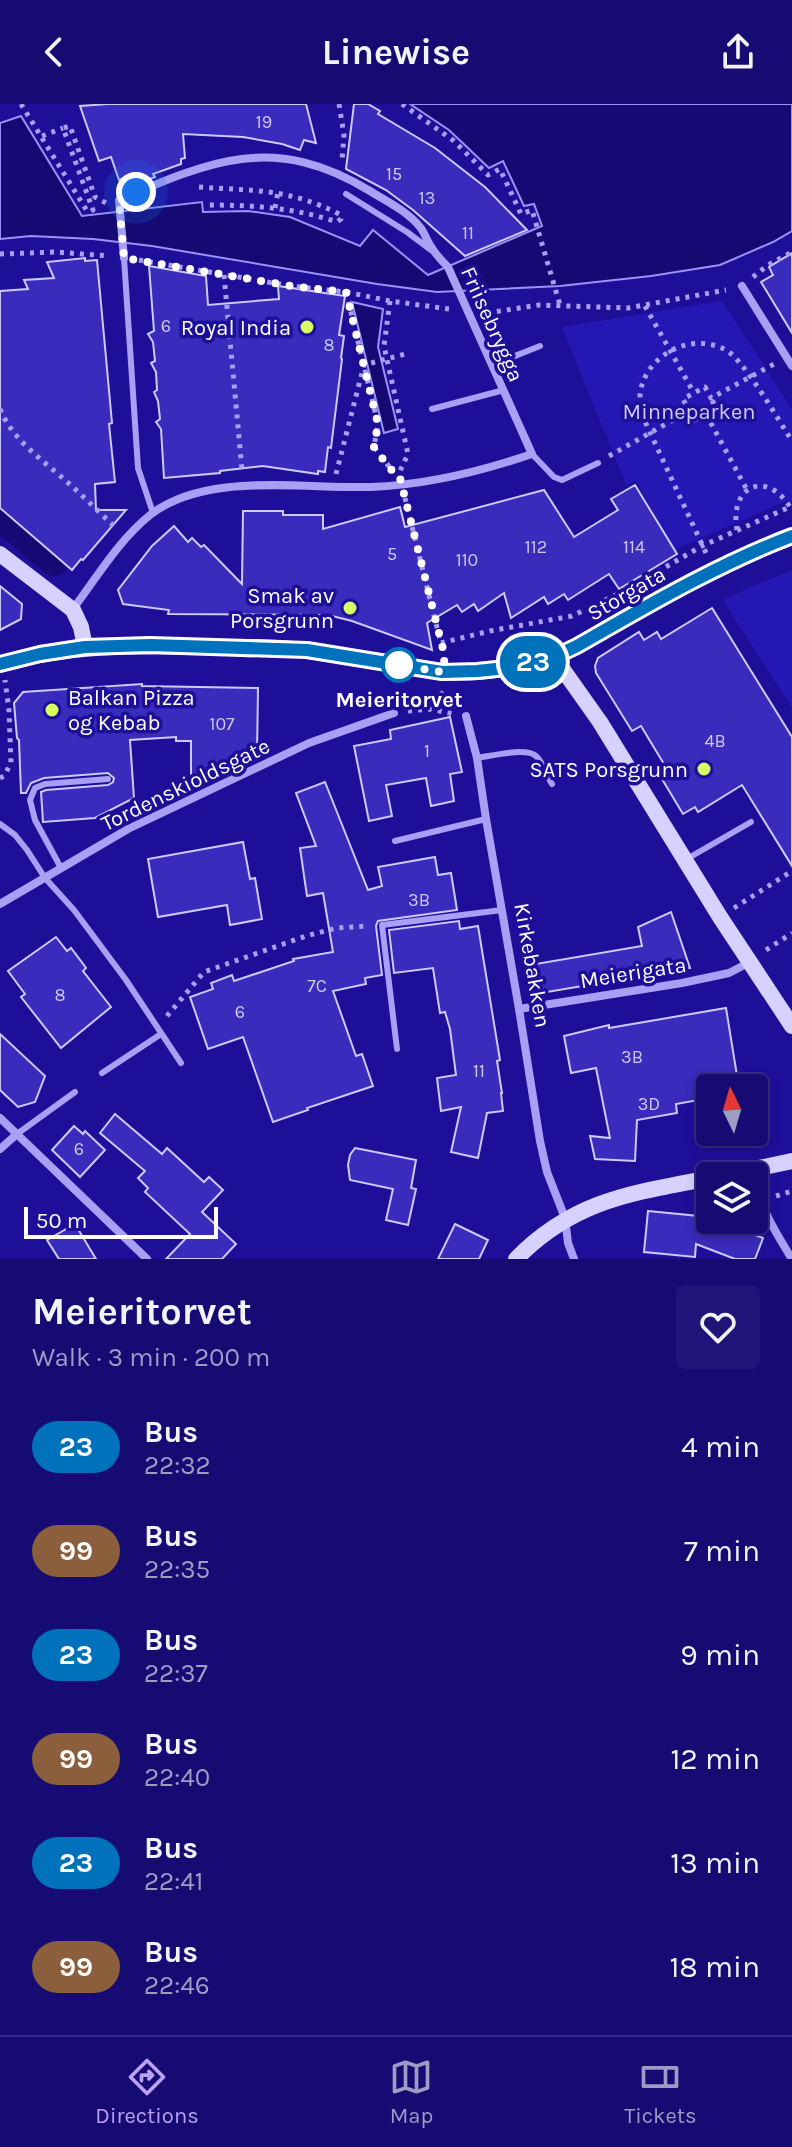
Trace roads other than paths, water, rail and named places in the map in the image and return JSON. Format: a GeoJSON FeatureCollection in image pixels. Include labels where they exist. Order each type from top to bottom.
{"type":"FeatureCollection","features":[{"type":"Feature","properties":{"kind":"street","name":"Friisebrygga"},"geometry":{"type":"LineString","coordinates":[[124,258],[119,200],[193,171],[240,158],[267,157],[293,159],[341,174],[399,209],[419,227],[434,252],[448,267],[532,454]]}},
{"type":"Feature","properties":{"kind":"street"},"geometry":{"type":"LineString","coordinates":[[742,286],[789,362]]}},
{"type":"Feature","properties":{"kind":"street"},"geometry":{"type":"LineString","coordinates":[[73,610],[125,537],[153,513],[195,492],[219,487],[372,487],[442,480],[532,454]]}},
{"type":"Feature","properties":{"kind":"street","name":"Storgata"},"geometry":{"type":"LineString","coordinates":[[2,664],[85,647],[150,645],[307,650],[442,672],[516,667],[554,657],[713,569],[792,536]]}},
{"type":"Feature","properties":{"kind":"street"},"geometry":{"type":"LineString","coordinates":[[0,554],[73,610],[85,647]]}},
{"type":"Feature","properties":{"kind":"street"},"geometry":{"type":"LineString","coordinates":[[554,657],[600,722],[720,917],[792,1026]]}},
{"type":"Feature","properties":{"kind":"street","name":"Tordenskioldsgate"},"geometry":{"type":"LineString","coordinates":[[0,904],[128,829],[309,743],[394,713]]}},
{"type":"Feature","properties":{"kind":"street","name":"Kirkebakken"},"geometry":{"type":"LineString","coordinates":[[466,716],[477,758],[540,1141],[547,1172],[565,1218],[568,1243],[574,1259]]}},
{"type":"Feature","properties":{"kind":"street","name":"Meierigata"},"geometry":{"type":"LineString","coordinates":[[519,1009],[682,983],[729,973],[750,962]]}},
{"type":"Feature","properties":{"kind":"street"},"geometry":{"type":"LineString","coordinates":[[0,1118],[147,1259]]}},
{"type":"Feature","properties":{"kind":"street"},"geometry":{"type":"LineString","coordinates":[[0,1149],[17,1134]]}},
{"type":"Feature","properties":{"kind":"street"},"geometry":{"type":"LineString","coordinates":[[768,1167],[792,1161]]}},
{"type":"Feature","properties":{"kind":"street"},"geometry":{"type":"LineString","coordinates":[[516,1259],[565,1218],[612,1199],[696,1181]]}},
{"type":"Feature","properties":{"kind":"street"},"geometry":{"type":"LineString","coordinates":[[768,1221],[792,1259]]}},
{"type":"Feature","properties":{"kind":"lane"},"geometry":{"type":"LineString","coordinates":[[346,194],[434,252]]}},
{"type":"Feature","properties":{"kind":"lane"},"geometry":{"type":"LineString","coordinates":[[124,258],[138,468],[153,513]]}},
{"type":"Feature","properties":{"kind":"lane"},"geometry":{"type":"LineString","coordinates":[[492,365],[540,346]]}},
{"type":"Feature","properties":{"kind":"lane"},"geometry":{"type":"LineString","coordinates":[[432,409],[504,390]]}},
{"type":"Feature","properties":{"kind":"lane"},"geometry":{"type":"LineString","coordinates":[[532,454],[554,477],[562,480],[598,463]]}},
{"type":"Feature","properties":{"kind":"lane"},"geometry":{"type":"LineString","coordinates":[[477,758],[533,753],[552,784]]}},
{"type":"Feature","properties":{"kind":"lane"},"geometry":{"type":"LineString","coordinates":[[61,868],[35,820],[30,800],[35,788],[45,784],[108,779]]}},
{"type":"Feature","properties":{"kind":"lane"},"geometry":{"type":"LineString","coordinates":[[395,841],[486,819]]}},
{"type":"Feature","properties":{"kind":"lane"},"geometry":{"type":"LineString","coordinates":[[685,860],[751,822]]}},
{"type":"Feature","properties":{"kind":"lane"},"geometry":{"type":"LineString","coordinates":[[0,824],[15,835],[45,878],[74,910],[126,980],[181,1063]]}},
{"type":"Feature","properties":{"kind":"lane"},"geometry":{"type":"LineString","coordinates":[[397,1049],[382,925],[502,910]]}},
{"type":"Feature","properties":{"kind":"lane"},"geometry":{"type":"LineString","coordinates":[[102,1073],[159,1031]]}},
{"type":"Feature","properties":{"kind":"lane"},"geometry":{"type":"LineString","coordinates":[[17,1134],[75,1092]]}},
{"type":"Feature","properties":{"kind":"waterway"},"geometry":{"type":"LineString","coordinates":[[0,517],[54,562]]}},
{"type":"Feature","properties":{"kind":"place","name":"Royal India"},"geometry":{"type":"Point","coordinates":[307,327]}},
{"type":"Feature","properties":{"kind":"place","name":"Smak av Porsgrunn"},"geometry":{"type":"Point","coordinates":[350,608]}},
{"type":"Feature","properties":{"kind":"place","name":"Meieritorvet"},"geometry":{"type":"Point","coordinates":[399,665]}},
{"type":"Feature","properties":{"kind":"place","name":"Balkan Pizza og Kebab"},"geometry":{"type":"Point","coordinates":[52,710]}},
{"type":"Feature","properties":{"kind":"place","name":"SATS Porsgrunn"},"geometry":{"type":"Point","coordinates":[704,769]}},
{"type":"Feature","properties":{"kind":"park label","name":"Minneparken"},"geometry":{"type":"Point","coordinates":[689,411]}}]}
